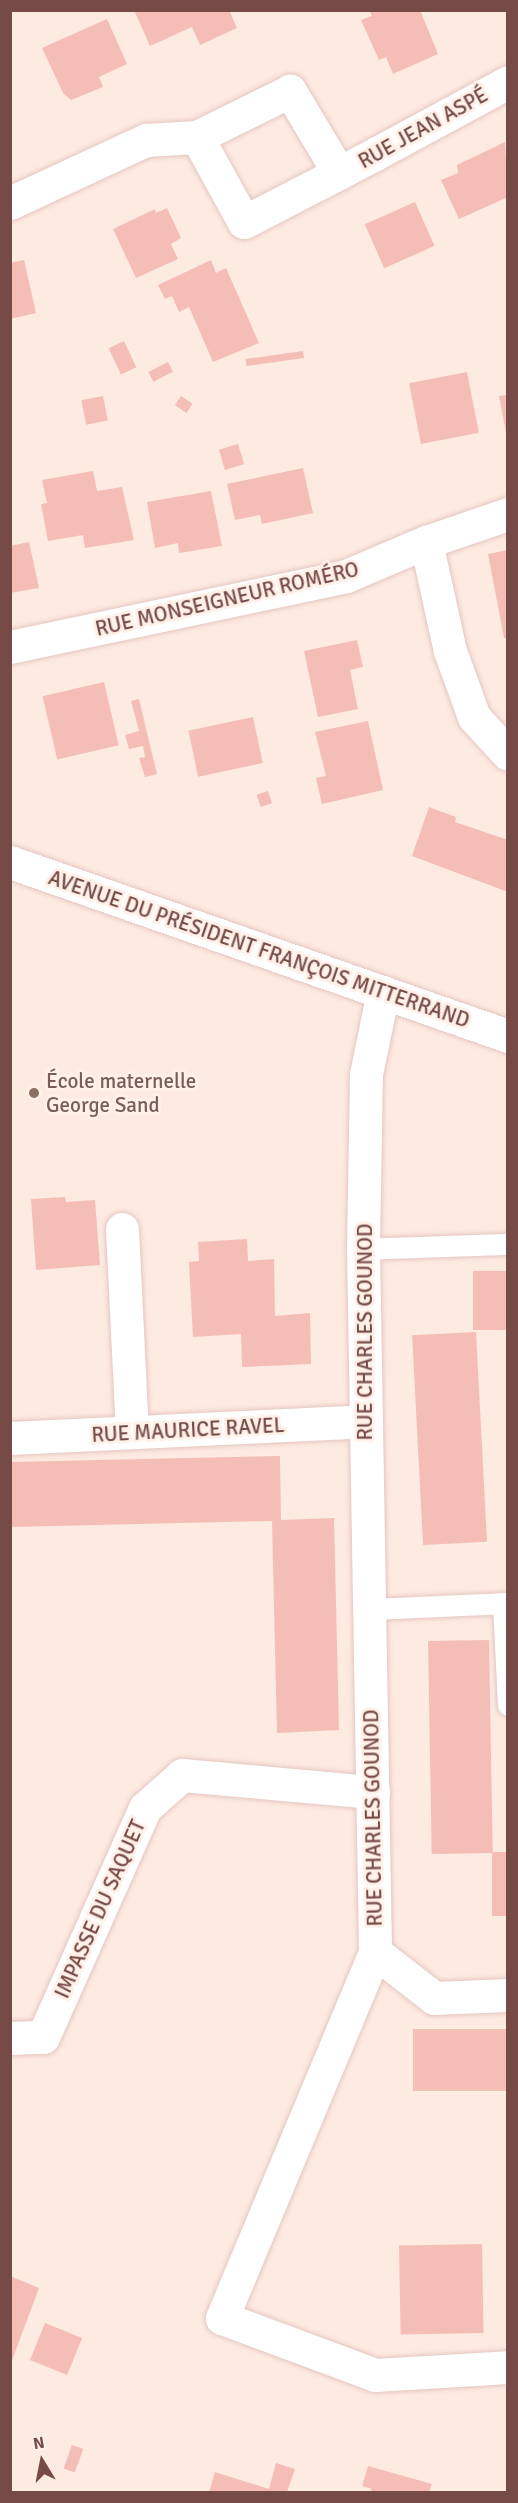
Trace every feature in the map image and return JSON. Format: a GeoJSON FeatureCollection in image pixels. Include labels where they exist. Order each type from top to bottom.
{"type":"FeatureCollection","features":[{"type":"Feature","properties":{"kind":"street","name":"RUE JEAN ASPÉ"},"geometry":{"type":"LineString","coordinates":[[197,137],[244,222],[507,82]]}},
{"type":"Feature","properties":{"kind":"street","name":"RUE JEAN ASPÉ"},"geometry":{"type":"LineString","coordinates":[[10,203],[146,140],[197,137],[290,91],[339,173]]}},
{"type":"Feature","properties":{"kind":"street","name":"RUE MONSEIGNEUR ROMÉRO"},"geometry":{"type":"LineString","coordinates":[[10,647],[346,576],[426,542],[507,514]]}},
{"type":"Feature","properties":{"kind":"street"},"geometry":{"type":"LineString","coordinates":[[426,542],[450,651],[474,717],[507,754]]}},
{"type":"Feature","properties":{"kind":"street","name":"AVENUE DU PRÉSIDENT FRANÇOIS MITTERRAND"},"geometry":{"type":"LineString","coordinates":[[10,862],[507,1036]]}},
{"type":"Feature","properties":{"kind":"street","name":"RUE CHARLES GOUNOD"},"geometry":{"type":"LineString","coordinates":[[383,992],[366,1074],[363,1249],[365,1421],[371,1609],[375,1952],[222,2318],[375,2375],[507,2367]]}},
{"type":"Feature","properties":{"kind":"street"},"geometry":{"type":"LineString","coordinates":[[122,1229],[132,1432]]}},
{"type":"Feature","properties":{"kind":"street","name":"RUE MAURICE RAVEL"},"geometry":{"type":"LineString","coordinates":[[10,1438],[365,1421]]}},
{"type":"Feature","properties":{"kind":"street","name":"IMPASSE DU SAQUET"},"geometry":{"type":"LineString","coordinates":[[10,2038],[43,2037],[145,1808],[182,1775],[373,1792]]}},
{"type":"Feature","properties":{"kind":"street"},"geometry":{"type":"LineString","coordinates":[[375,1952],[434,1998],[507,1995]]}},
{"type":"Feature","properties":{"kind":"lane"},"geometry":{"type":"LineString","coordinates":[[363,1249],[507,1244]]}},
{"type":"Feature","properties":{"kind":"lane"},"geometry":{"type":"LineString","coordinates":[[371,1609],[505,1603],[507,1705]]}},
{"type":"Feature","properties":{"kind":"building"},"geometry":{"type":"Polygon","coordinates":[[[134,10],[229,10],[237,28],[200,45],[192,27],[150,46],[134,10]]]}},
{"type":"Feature","properties":{"kind":"building"},"geometry":{"type":"Polygon","coordinates":[[[369,10],[420,10],[438,54],[393,74],[386,57],[379,60],[361,20],[372,16],[369,10]]]}},
{"type":"Feature","properties":{"kind":"building"},"geometry":{"type":"Polygon","coordinates":[[[107,19],[127,64],[99,77],[103,87],[71,100],[63,93],[42,48],[107,19]]]}},
{"type":"Feature","properties":{"kind":"building"},"geometry":{"type":"Polygon","coordinates":[[[505,142],[508,197],[459,219],[441,180],[458,173],[457,165],[505,142]]]}},
{"type":"Feature","properties":{"kind":"building"},"geometry":{"type":"Polygon","coordinates":[[[415,202],[435,246],[384,268],[365,224],[415,202]]]}},
{"type":"Feature","properties":{"kind":"building"},"geometry":{"type":"Polygon","coordinates":[[[167,208],[181,238],[171,244],[178,259],[136,278],[113,229],[155,209],[156,213],[167,208]]]}},
{"type":"Feature","properties":{"kind":"building"},"geometry":{"type":"Polygon","coordinates":[[[24,260],[36,313],[10,319],[10,263],[24,260]]]}},
{"type":"Feature","properties":{"kind":"building"},"geometry":{"type":"Polygon","coordinates":[[[211,260],[216,273],[226,268],[259,343],[213,362],[189,307],[179,312],[172,296],[165,299],[158,285],[211,260]]]}},
{"type":"Feature","properties":{"kind":"building"},"geometry":{"type":"Polygon","coordinates":[[[124,341],[136,367],[121,374],[109,348],[124,341]]]}},
{"type":"Feature","properties":{"kind":"building"},"geometry":{"type":"Polygon","coordinates":[[[303,351],[304,358],[247,366],[246,359],[303,351]]]}},
{"type":"Feature","properties":{"kind":"building"},"geometry":{"type":"Polygon","coordinates":[[[168,362],[173,372],[153,382],[148,372],[168,362]]]}},
{"type":"Feature","properties":{"kind":"building"},"geometry":{"type":"Polygon","coordinates":[[[467,372],[479,433],[421,444],[409,383],[467,372]]]}},
{"type":"Feature","properties":{"kind":"building"},"geometry":{"type":"Polygon","coordinates":[[[508,395],[508,433],[506,433],[499,396],[508,395]]]}},
{"type":"Feature","properties":{"kind":"building"},"geometry":{"type":"Polygon","coordinates":[[[103,396],[108,421],[86,425],[81,400],[103,396]]]}},
{"type":"Feature","properties":{"kind":"building"},"geometry":{"type":"Polygon","coordinates":[[[181,396],[193,404],[186,413],[175,405],[181,396]]]}},
{"type":"Feature","properties":{"kind":"building"},"geometry":{"type":"Polygon","coordinates":[[[238,444],[244,464],[225,470],[219,450],[238,444]]]}},
{"type":"Feature","properties":{"kind":"building"},"geometry":{"type":"Polygon","coordinates":[[[303,468],[313,513],[262,524],[260,515],[235,520],[227,484],[303,468]]]}},
{"type":"Feature","properties":{"kind":"building"},"geometry":{"type":"Polygon","coordinates":[[[93,471],[97,491],[122,487],[134,540],[85,548],[83,535],[48,541],[41,504],[47,503],[42,480],[93,471]]]}},
{"type":"Feature","properties":{"kind":"building"},"geometry":{"type":"Polygon","coordinates":[[[211,491],[222,546],[179,553],[178,543],[155,548],[147,502],[211,491]]]}},
{"type":"Feature","properties":{"kind":"building"},"geometry":{"type":"Polygon","coordinates":[[[29,542],[39,588],[10,593],[10,546],[29,542]]]}},
{"type":"Feature","properties":{"kind":"building"},"geometry":{"type":"Polygon","coordinates":[[[508,550],[508,638],[504,638],[488,554],[508,550]]]}},
{"type":"Feature","properties":{"kind":"building"},"geometry":{"type":"Polygon","coordinates":[[[357,640],[363,667],[350,670],[358,709],[318,717],[304,651],[357,640]]]}},
{"type":"Feature","properties":{"kind":"building"},"geometry":{"type":"Polygon","coordinates":[[[104,682],[119,745],[57,760],[43,696],[104,682]]]}},
{"type":"Feature","properties":{"kind":"building"},"geometry":{"type":"Polygon","coordinates":[[[139,699],[157,774],[145,777],[139,758],[145,757],[143,746],[129,749],[125,735],[139,731],[131,701],[139,699]]]}},
{"type":"Feature","properties":{"kind":"building"},"geometry":{"type":"Polygon","coordinates":[[[253,717],[263,763],[198,777],[188,731],[253,717]]]}},
{"type":"Feature","properties":{"kind":"building"},"geometry":{"type":"Polygon","coordinates":[[[368,721],[383,790],[322,804],[316,778],[326,776],[315,732],[368,721]]]}},
{"type":"Feature","properties":{"kind":"building"},"geometry":{"type":"Polygon","coordinates":[[[268,791],[272,803],[261,807],[257,795],[268,791]]]}},
{"type":"Feature","properties":{"kind":"building"},"geometry":{"type":"Polygon","coordinates":[[[429,807],[456,817],[455,822],[508,840],[508,892],[412,856],[429,807]]]}},
{"type":"Feature","properties":{"kind":"building"},"geometry":{"type":"Polygon","coordinates":[[[65,1197],[66,1202],[95,1200],[100,1265],[36,1270],[31,1199],[65,1197]]]}},
{"type":"Feature","properties":{"kind":"building"},"geometry":{"type":"Polygon","coordinates":[[[247,1239],[248,1261],[274,1259],[275,1316],[310,1313],[311,1364],[242,1367],[241,1334],[193,1337],[189,1262],[199,1261],[198,1242],[247,1239]]]}},
{"type":"Feature","properties":{"kind":"building"},"geometry":{"type":"Polygon","coordinates":[[[473,1271],[508,1271],[508,1330],[473,1330],[473,1271]]]}},
{"type":"Feature","properties":{"kind":"building"},"geometry":{"type":"Polygon","coordinates":[[[476,1332],[487,1542],[423,1545],[412,1335],[476,1332]]]}},
{"type":"Feature","properties":{"kind":"building"},"geometry":{"type":"Polygon","coordinates":[[[280,1456],[281,1520],[334,1518],[339,1730],[277,1733],[272,1521],[10,1527],[10,1462],[280,1456]]]}},
{"type":"Feature","properties":{"kind":"building"},"geometry":{"type":"Polygon","coordinates":[[[489,1640],[493,1853],[432,1854],[428,1641],[489,1640]]]}},
{"type":"Feature","properties":{"kind":"building"},"geometry":{"type":"Polygon","coordinates":[[[492,1852],[508,1852],[508,1916],[492,1916],[492,1852]]]}},
{"type":"Feature","properties":{"kind":"building"},"geometry":{"type":"Polygon","coordinates":[[[413,2029],[508,2029],[508,2091],[413,2091],[413,2029]]]}},
{"type":"Feature","properties":{"kind":"building"},"geometry":{"type":"Polygon","coordinates":[[[482,2244],[484,2333],[401,2334],[399,2245],[482,2244]]]}},
{"type":"Feature","properties":{"kind":"building"},"geometry":{"type":"Polygon","coordinates":[[[10,2276],[39,2288],[11,2363],[10,2363],[10,2276]]]}},
{"type":"Feature","properties":{"kind":"building"},"geometry":{"type":"Polygon","coordinates":[[[45,2323],[82,2338],[67,2375],[30,2360],[45,2323]]]}},
{"type":"Feature","properties":{"kind":"building"},"geometry":{"type":"Polygon","coordinates":[[[72,2445],[83,2449],[75,2473],[63,2468],[72,2445]]]}},
{"type":"Feature","properties":{"kind":"building"},"geometry":{"type":"Polygon","coordinates":[[[276,2463],[295,2469],[287,2492],[209,2492],[215,2472],[269,2489],[276,2463]]]}},
{"type":"Feature","properties":{"kind":"building"},"geometry":{"type":"Polygon","coordinates":[[[368,2466],[432,2484],[429,2492],[370,2492],[372,2489],[362,2486],[368,2466]]]}},
{"type":"Feature","properties":{"kind":"place","name":"École maternelle George Sand"},"geometry":{"type":"Point","coordinates":[34,1093]}}]}
